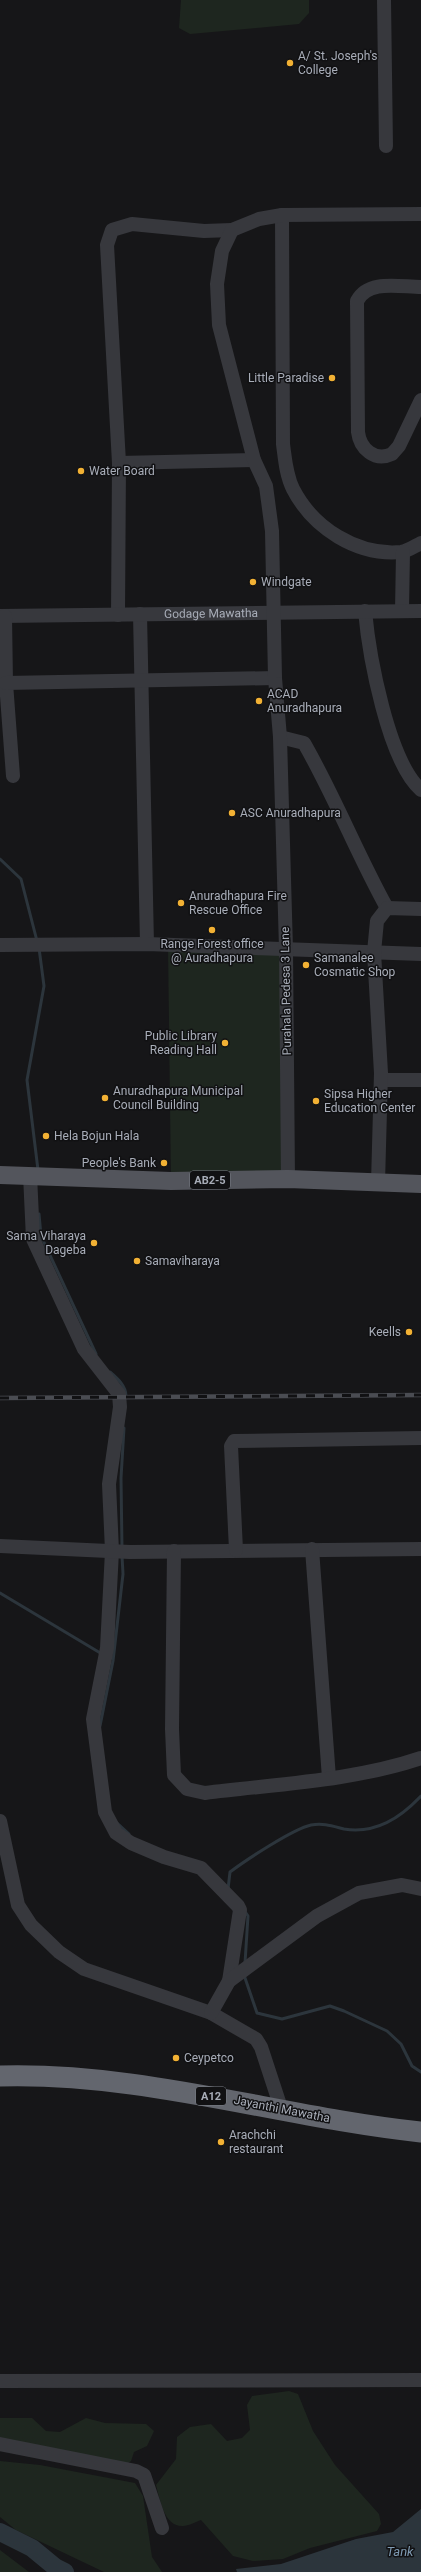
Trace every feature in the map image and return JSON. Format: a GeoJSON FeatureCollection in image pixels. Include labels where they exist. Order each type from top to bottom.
{"type":"FeatureCollection","features":[{"type":"Feature","properties":{"kind":"highway","name":"Jayanthi Mawatha"},"geometry":{"type":"LineString","coordinates":[[0,2076],[49,2076],[114,2082],[281,2108],[343,2121],[421,2132]]}},
{"type":"Feature","properties":{"kind":"main road","name":"AB2-5"},"geometry":{"type":"LineString","coordinates":[[0,1175],[171,1181],[288,1179],[421,1184]]}},
{"type":"Feature","properties":{"kind":"street"},"geometry":{"type":"LineString","coordinates":[[384,0],[386,146]]}},
{"type":"Feature","properties":{"kind":"street"},"geometry":{"type":"LineString","coordinates":[[118,615],[119,463],[106,245],[112,230],[132,224],[204,231],[232,230],[259,219],[282,216],[421,214]]}},
{"type":"Feature","properties":{"kind":"street"},"geometry":{"type":"LineString","coordinates":[[282,216],[283,444],[285,467],[293,488],[314,518],[347,542],[377,551],[403,552],[421,543]]}},
{"type":"Feature","properties":{"kind":"street","name":"Purahala Pedesa 3 Lane"},"geometry":{"type":"LineString","coordinates":[[232,230],[222,251],[217,284],[219,325],[254,460],[266,486],[272,530],[275,678],[280,737],[286,948],[288,1179]]}},
{"type":"Feature","properties":{"kind":"street"},"geometry":{"type":"LineString","coordinates":[[421,287],[373,287],[363,293],[357,301],[358,432],[365,448],[376,456],[392,454],[399,446],[421,400]]}},
{"type":"Feature","properties":{"kind":"street"},"geometry":{"type":"LineString","coordinates":[[119,463],[254,460]]}},
{"type":"Feature","properties":{"kind":"street"},"geometry":{"type":"LineString","coordinates":[[402,611],[403,552]]}},
{"type":"Feature","properties":{"kind":"street"},"geometry":{"type":"LineString","coordinates":[[365,611],[369,653],[381,699],[400,759],[412,782],[421,790]]}},
{"type":"Feature","properties":{"kind":"street","name":"Godage Mawatha"},"geometry":{"type":"LineString","coordinates":[[3,616],[421,611]]}},
{"type":"Feature","properties":{"kind":"street"},"geometry":{"type":"LineString","coordinates":[[140,614],[147,944]]}},
{"type":"Feature","properties":{"kind":"street"},"geometry":{"type":"LineString","coordinates":[[3,616],[13,776]]}},
{"type":"Feature","properties":{"kind":"street"},"geometry":{"type":"LineString","coordinates":[[6,683],[275,678]]}},
{"type":"Feature","properties":{"kind":"street"},"geometry":{"type":"LineString","coordinates":[[280,737],[304,743],[327,783],[366,871],[387,908]]}},
{"type":"Feature","properties":{"kind":"street"},"geometry":{"type":"LineString","coordinates":[[387,908],[421,909]]}},
{"type":"Feature","properties":{"kind":"street"},"geometry":{"type":"LineString","coordinates":[[378,1183],[381,1080],[374,952],[377,920],[387,908]]}},
{"type":"Feature","properties":{"kind":"street"},"geometry":{"type":"LineString","coordinates":[[0,945],[147,944],[421,954]]}},
{"type":"Feature","properties":{"kind":"street"},"geometry":{"type":"LineString","coordinates":[[381,1080],[421,1080]]}},
{"type":"Feature","properties":{"kind":"street"},"geometry":{"type":"LineString","coordinates":[[30,1175],[33,1239],[84,1348],[119,1394],[120,1407],[109,1484],[120,1552],[107,1648],[93,1719],[105,1812],[110,1824],[121,1836],[164,1857],[201,1868],[238,1906],[240,1910],[240,1973]]}},
{"type":"Feature","properties":{"kind":"street"},"geometry":{"type":"LineString","coordinates":[[236,1550],[231,1446],[234,1441],[421,1438]]}},
{"type":"Feature","properties":{"kind":"street"},"geometry":{"type":"LineString","coordinates":[[0,1546],[120,1552],[421,1549]]}},
{"type":"Feature","properties":{"kind":"street"},"geometry":{"type":"LineString","coordinates":[[312,1549],[329,1778]]}},
{"type":"Feature","properties":{"kind":"street"},"geometry":{"type":"LineString","coordinates":[[174,1551],[172,1729],[174,1775],[187,1789],[205,1793],[329,1778],[402,1764],[421,1758]]}},
{"type":"Feature","properties":{"kind":"street"},"geometry":{"type":"LineString","coordinates":[[0,1821],[18,1905],[31,1925],[59,1952],[84,1969],[211,2013],[256,2039],[261,2047],[281,2108]]}},
{"type":"Feature","properties":{"kind":"street"},"geometry":{"type":"LineString","coordinates":[[211,2013],[240,1973],[316,1916],[359,1893],[402,1885],[421,1889]]}},
{"type":"Feature","properties":{"kind":"street"},"geometry":{"type":"LineString","coordinates":[[0,2381],[421,2380]]}},
{"type":"Feature","properties":{"kind":"street"},"geometry":{"type":"LineString","coordinates":[[0,2444],[136,2471],[144,2475],[162,2528]]}},
{"type":"Feature","properties":{"kind":"shaded area"},"geometry":{"type":"Polygon","coordinates":[[[181,0],[309,0],[309,13],[299,24],[190,34],[179,28],[181,0]]]}},
{"type":"Feature","properties":{"kind":"shaded area"},"geometry":{"type":"Polygon","coordinates":[[[168,945],[286,949],[288,1179],[171,1181],[168,945]]]}},
{"type":"Feature","properties":{"kind":"shaded area"},"geometry":{"type":"Polygon","coordinates":[[[289,2391],[298,2394],[313,2431],[335,2465],[379,2514],[381,2524],[377,2531],[310,2548],[283,2559],[253,2561],[233,2556],[201,2520],[190,2525],[183,2526],[171,2522],[161,2504],[156,2485],[176,2459],[177,2437],[190,2427],[211,2424],[227,2441],[242,2438],[250,2430],[247,2405],[252,2396],[289,2391]]]}},
{"type":"Feature","properties":{"kind":"shaded area"},"geometry":{"type":"Polygon","coordinates":[[[0,2418],[32,2418],[46,2431],[60,2432],[86,2418],[105,2423],[146,2424],[154,2431],[147,2446],[134,2452],[131,2461],[124,2466],[0,2440],[0,2418]]]}},
{"type":"Feature","properties":{"kind":"shaded area"},"geometry":{"type":"Polygon","coordinates":[[[0,2461],[40,2465],[135,2483],[143,2496],[152,2557],[162,2572],[104,2572],[16,2530],[0,2517],[0,2461]]]}},
{"type":"Feature","properties":{"kind":"shaded area"},"geometry":{"type":"Polygon","coordinates":[[[0,2550],[29,2572],[0,2572],[0,2550]]]}},
{"type":"Feature","properties":{"kind":"water","name":"Tank"},"geometry":{"type":"Polygon","coordinates":[[[421,2509],[421,2572],[237,2572],[236,2569],[281,2564],[356,2539],[393,2532],[421,2509]]]}},
{"type":"Feature","properties":{"kind":"waterway"},"geometry":{"type":"LineString","coordinates":[[0,859],[21,879],[37,941]]}},
{"type":"Feature","properties":{"kind":"waterway"},"geometry":{"type":"LineString","coordinates":[[38,1170],[27,1080],[44,986],[39,948]]}},
{"type":"Feature","properties":{"kind":"waterway"},"geometry":{"type":"LineString","coordinates":[[39,1214],[41,1236],[96,1354]]}},
{"type":"Feature","properties":{"kind":"waterway"},"geometry":{"type":"LineString","coordinates":[[110,1372],[119,1380],[125,1389],[126,1396]]}},
{"type":"Feature","properties":{"kind":"waterway"},"geometry":{"type":"LineString","coordinates":[[122,1548],[121,1478],[124,1428]]}},
{"type":"Feature","properties":{"kind":"waterway"},"geometry":{"type":"LineString","coordinates":[[100,1726],[113,1661],[123,1574],[122,1556]]}},
{"type":"Feature","properties":{"kind":"waterway"},"geometry":{"type":"LineString","coordinates":[[0,1593],[102,1654]]}},
{"type":"Feature","properties":{"kind":"waterway"},"geometry":{"type":"LineString","coordinates":[[228,1889],[230,1872],[293,1832],[316,1824],[356,1830],[377,1827],[387,1823],[405,1811],[421,1796]]}},
{"type":"Feature","properties":{"kind":"waterway"},"geometry":{"type":"LineString","coordinates":[[117,1823],[129,1834]]}},
{"type":"Feature","properties":{"kind":"waterway"},"geometry":{"type":"LineString","coordinates":[[244,1910],[248,1916],[245,1963]]}},
{"type":"Feature","properties":{"kind":"waterway"},"geometry":{"type":"LineString","coordinates":[[244,1975],[257,2013],[282,2019],[330,2006],[344,2011],[387,2031],[401,2044],[412,2066],[421,2072]]}},
{"type":"Feature","properties":{"kind":"waterway"},"geometry":{"type":"LineString","coordinates":[[0,2532],[32,2548],[55,2567],[65,2572]]}},
{"type":"Feature","properties":{"kind":"railway"},"geometry":{"type":"LineString","coordinates":[[0,1398],[421,1395]]}},
{"type":"Feature","properties":{"kind":"place","name":"A/ St. Joseph's College"},"geometry":{"type":"Point","coordinates":[290,63]}},
{"type":"Feature","properties":{"kind":"place","name":"Little Paradise"},"geometry":{"type":"Point","coordinates":[332,378]}},
{"type":"Feature","properties":{"kind":"place","name":"Water Board"},"geometry":{"type":"Point","coordinates":[81,471]}},
{"type":"Feature","properties":{"kind":"place","name":"Windgate"},"geometry":{"type":"Point","coordinates":[253,582]}},
{"type":"Feature","properties":{"kind":"place","name":"ACAD Anuradhapura"},"geometry":{"type":"Point","coordinates":[259,701]}},
{"type":"Feature","properties":{"kind":"place","name":"ASC Anuradhapura"},"geometry":{"type":"Point","coordinates":[232,813]}},
{"type":"Feature","properties":{"kind":"place","name":"Anuradhapura Fire Rescue Office"},"geometry":{"type":"Point","coordinates":[181,903]}},
{"type":"Feature","properties":{"kind":"place","name":"Range Forest office @ Auradhapura"},"geometry":{"type":"Point","coordinates":[212,930]}},
{"type":"Feature","properties":{"kind":"place","name":"Samanalee Cosmatic Shop"},"geometry":{"type":"Point","coordinates":[306,965]}},
{"type":"Feature","properties":{"kind":"place","name":"Public Library Reading Hall"},"geometry":{"type":"Point","coordinates":[225,1043]}},
{"type":"Feature","properties":{"kind":"place","name":"Anuradhapura Municipal Council Building"},"geometry":{"type":"Point","coordinates":[105,1098]}},
{"type":"Feature","properties":{"kind":"place","name":"Sipsa Higher Education Center"},"geometry":{"type":"Point","coordinates":[316,1101]}},
{"type":"Feature","properties":{"kind":"place","name":"Hela Bojun Hala"},"geometry":{"type":"Point","coordinates":[46,1136]}},
{"type":"Feature","properties":{"kind":"place","name":"People's Bank"},"geometry":{"type":"Point","coordinates":[164,1163]}},
{"type":"Feature","properties":{"kind":"place","name":"Sama Viharaya Dageba"},"geometry":{"type":"Point","coordinates":[94,1243]}},
{"type":"Feature","properties":{"kind":"place","name":"Samaviharaya"},"geometry":{"type":"Point","coordinates":[137,1261]}},
{"type":"Feature","properties":{"kind":"place","name":"Keells"},"geometry":{"type":"Point","coordinates":[409,1332]}},
{"type":"Feature","properties":{"kind":"place","name":"Ceypetco"},"geometry":{"type":"Point","coordinates":[176,2058]}},
{"type":"Feature","properties":{"kind":"place","name":"Arachchi restaurant"},"geometry":{"type":"Point","coordinates":[221,2142]}}]}
